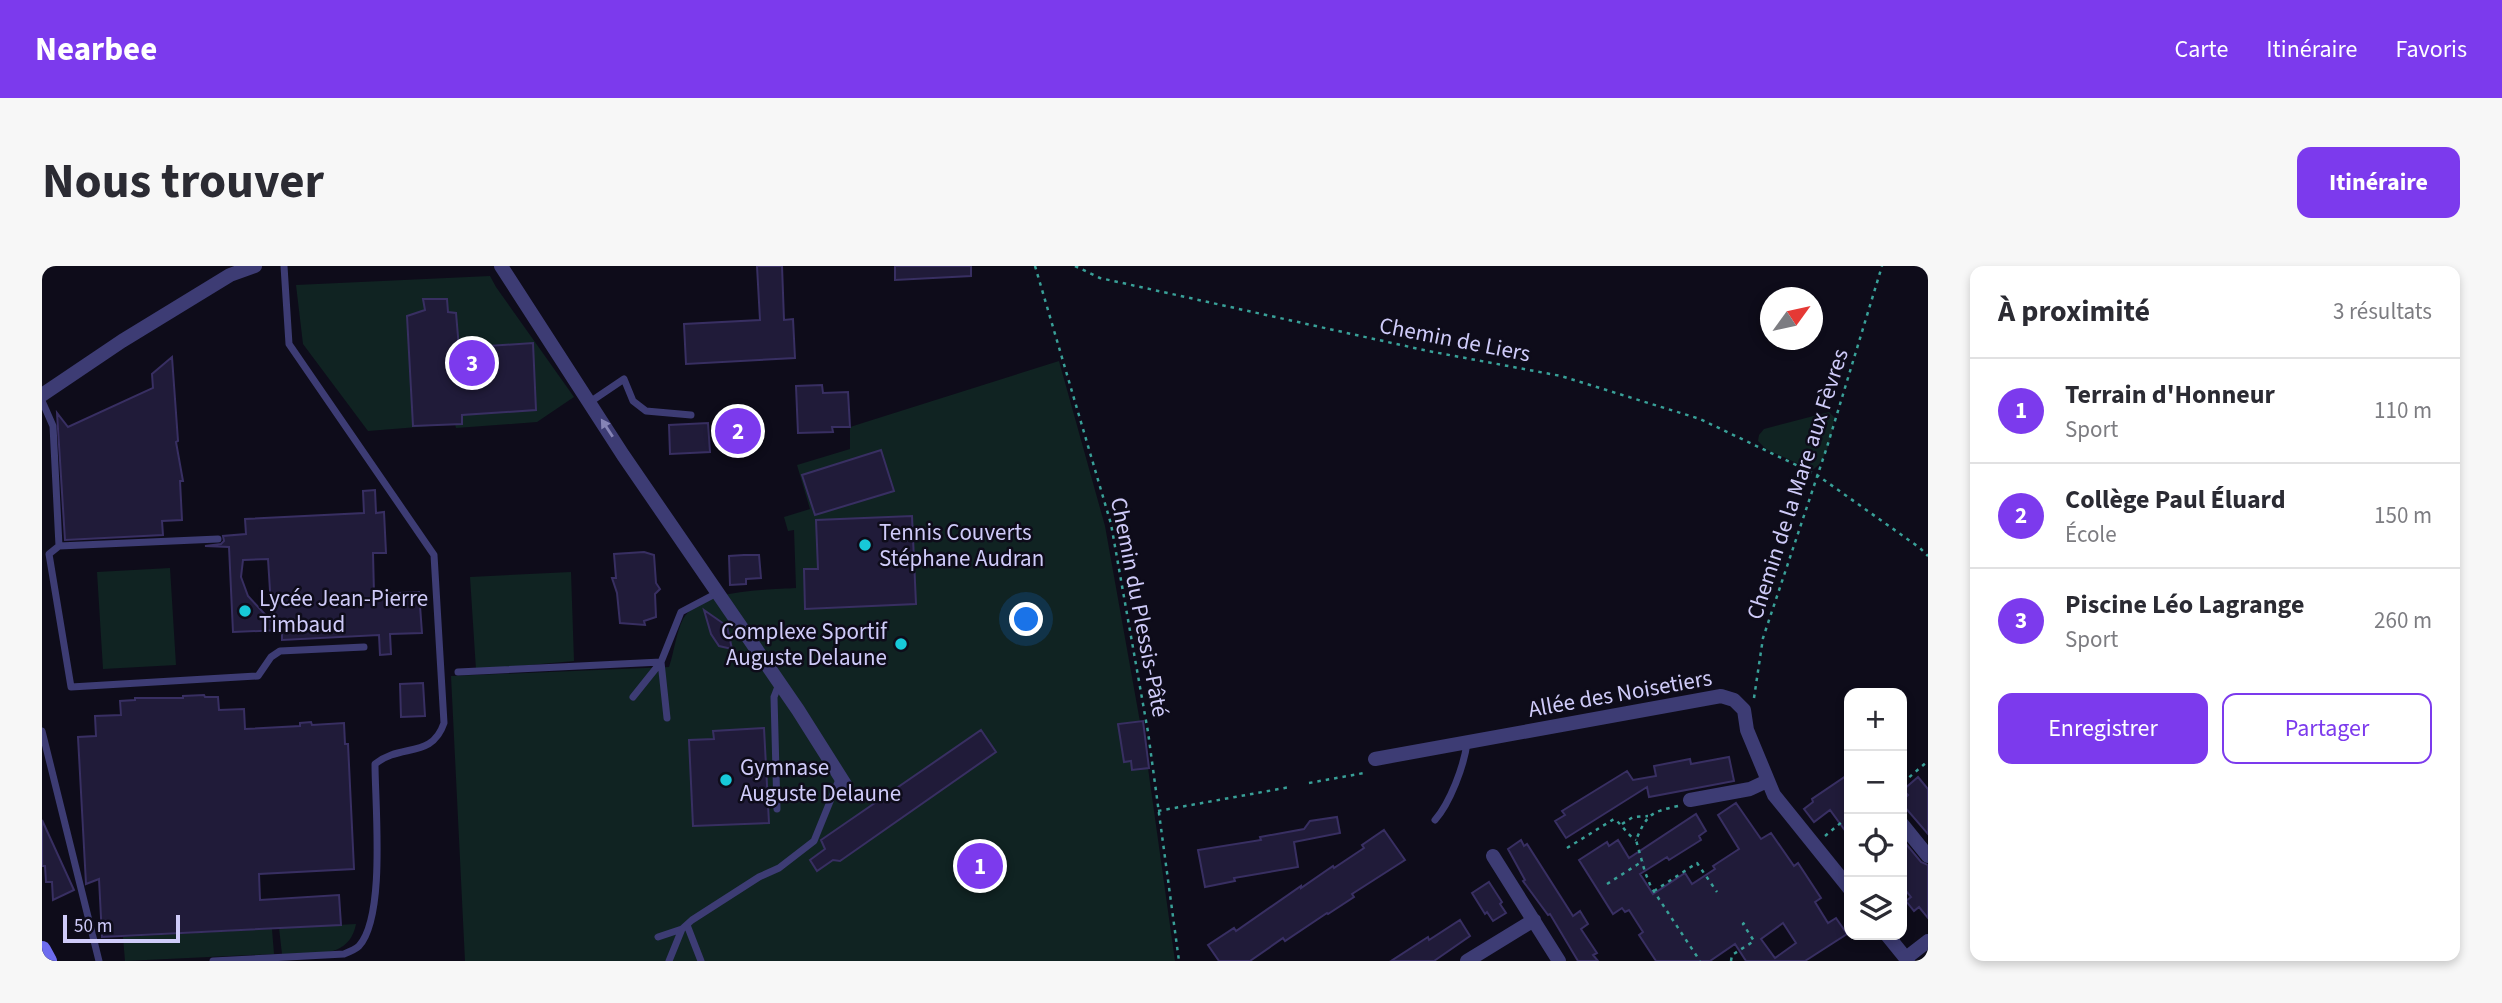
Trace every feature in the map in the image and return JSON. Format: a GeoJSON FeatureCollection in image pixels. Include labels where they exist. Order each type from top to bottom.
{"type":"FeatureCollection","features":[{"type":"Feature","properties":{"kind":"main road"},"geometry":{"type":"LineString","coordinates":[[42,950],[48,961]]}},
{"type":"Feature","properties":{"kind":"street"},"geometry":{"type":"LineString","coordinates":[[42,395],[122,341],[230,275],[255,266]]}},
{"type":"Feature","properties":{"kind":"street"},"geometry":{"type":"LineString","coordinates":[[501,266],[623,454],[843,781]]}},
{"type":"Feature","properties":{"kind":"street","name":"Allée des Noisetiers"},"geometry":{"type":"LineString","coordinates":[[1375,760],[1721,695],[1744,710]]}},
{"type":"Feature","properties":{"kind":"street"},"geometry":{"type":"LineString","coordinates":[[1744,710],[1747,730],[1774,795],[1844,882]]}},
{"type":"Feature","properties":{"kind":"street"},"geometry":{"type":"LineString","coordinates":[[1690,800],[1750,789],[1767,780]]}},
{"type":"Feature","properties":{"kind":"street"},"geometry":{"type":"LineString","coordinates":[[1907,830],[1928,856]]}},
{"type":"Feature","properties":{"kind":"street"},"geometry":{"type":"LineString","coordinates":[[1493,856],[1559,961]]}},
{"type":"Feature","properties":{"kind":"street"},"geometry":{"type":"LineString","coordinates":[[1467,961],[1534,920]]}},
{"type":"Feature","properties":{"kind":"street"},"geometry":{"type":"LineString","coordinates":[[1891,940],[1907,960],[1928,941]]}},
{"type":"Feature","properties":{"kind":"lane"},"geometry":{"type":"LineString","coordinates":[[213,961],[344,954],[358,947],[368,928],[377,889],[375,764],[386,756],[423,747],[439,738],[444,723],[434,555],[289,344],[284,266]]}},
{"type":"Feature","properties":{"kind":"lane"},"geometry":{"type":"LineString","coordinates":[[590,402],[624,379],[633,401],[646,411],[691,415]]}},
{"type":"Feature","properties":{"kind":"lane"},"geometry":{"type":"LineString","coordinates":[[42,401],[53,426],[59,547]]}},
{"type":"Feature","properties":{"kind":"lane"},"geometry":{"type":"LineString","coordinates":[[218,539],[59,547],[49,554],[71,687],[258,676],[271,657],[280,651],[364,647]]}},
{"type":"Feature","properties":{"kind":"lane"},"geometry":{"type":"LineString","coordinates":[[633,697],[661,662],[681,612],[717,593]]}},
{"type":"Feature","properties":{"kind":"lane"},"geometry":{"type":"LineString","coordinates":[[458,672],[661,662]]}},
{"type":"Feature","properties":{"kind":"lane"},"geometry":{"type":"LineString","coordinates":[[661,662],[667,718]]}},
{"type":"Feature","properties":{"kind":"lane"},"geometry":{"type":"LineString","coordinates":[[776,809],[774,697],[779,684]]}},
{"type":"Feature","properties":{"kind":"lane"},"geometry":{"type":"LineString","coordinates":[[42,731],[99,961]]}},
{"type":"Feature","properties":{"kind":"lane"},"geometry":{"type":"LineString","coordinates":[[1435,820],[1443,810],[1465,757],[1467,743]]}},
{"type":"Feature","properties":{"kind":"lane"},"geometry":{"type":"LineString","coordinates":[[658,937],[685,927],[759,877],[779,868],[814,841],[843,781]]}},
{"type":"Feature","properties":{"kind":"lane"},"geometry":{"type":"LineString","coordinates":[[669,961],[685,927]]}},
{"type":"Feature","properties":{"kind":"lane"},"geometry":{"type":"LineString","coordinates":[[685,927],[701,961]]}},
{"type":"Feature","properties":{"kind":"path","name":"Chemin du Plessis-Pâté"},"geometry":{"type":"LineString","coordinates":[[1035,266],[1111,524],[1148,732],[1179,961]]}},
{"type":"Feature","properties":{"kind":"path","name":"Chemin de Liers"},"geometry":{"type":"LineString","coordinates":[[1075,266],[1100,278],[1428,351],[1561,376],[1700,419],[1817,475],[1928,556]]}},
{"type":"Feature","properties":{"kind":"path","name":"Chemin de la Mare aux Fèvres"},"geometry":{"type":"LineString","coordinates":[[1744,710],[1753,700],[1763,638],[1882,266]]}},
{"type":"Feature","properties":{"kind":"path"},"geometry":{"type":"LineString","coordinates":[[1907,779],[1928,761]]}},
{"type":"Feature","properties":{"kind":"path"},"geometry":{"type":"LineString","coordinates":[[1309,783],[1364,773]]}},
{"type":"Feature","properties":{"kind":"path"},"geometry":{"type":"LineString","coordinates":[[1158,811],[1290,788]]}},
{"type":"Feature","properties":{"kind":"path"},"geometry":{"type":"LineString","coordinates":[[1622,824],[1633,817],[1648,816],[1656,811],[1686,804],[1690,800]]}},
{"type":"Feature","properties":{"kind":"path"},"geometry":{"type":"LineString","coordinates":[[1648,816],[1636,839],[1645,872],[1654,891],[1700,961]]}},
{"type":"Feature","properties":{"kind":"path"},"geometry":{"type":"LineString","coordinates":[[1567,848],[1614,819],[1636,839]]}},
{"type":"Feature","properties":{"kind":"path"},"geometry":{"type":"LineString","coordinates":[[1814,845],[1844,820]]}},
{"type":"Feature","properties":{"kind":"path"},"geometry":{"type":"LineString","coordinates":[[1607,884],[1643,861]]}},
{"type":"Feature","properties":{"kind":"path"},"geometry":{"type":"LineString","coordinates":[[1654,891],[1697,863],[1717,892]]}},
{"type":"Feature","properties":{"kind":"path"},"geometry":{"type":"LineString","coordinates":[[1731,961],[1732,955],[1754,941],[1743,924],[1745,922]]}},
{"type":"Feature","properties":{"kind":"green space"},"geometry":{"type":"Polygon","coordinates":[[[490,276],[574,397],[537,422],[456,428],[455,424],[368,431],[303,344],[296,285],[490,276]]]}},
{"type":"Feature","properties":{"kind":"green space","name":"Complexe Sportif Auguste Delaune"},"geometry":{"type":"Polygon","coordinates":[[[1059,361],[1105,526],[1147,761],[1175,961],[465,961],[451,676],[669,667],[681,624],[692,609],[704,602],[735,593],[796,588],[794,530],[788,531],[784,517],[810,509],[797,465],[850,449],[850,427],[1059,361]]]}},
{"type":"Feature","properties":{"kind":"green space"},"geometry":{"type":"Polygon","coordinates":[[[1829,412],[1834,417],[1830,439],[1825,455],[1812,470],[1766,449],[1758,441],[1764,429],[1829,412]]]}},
{"type":"Feature","properties":{"kind":"green space"},"geometry":{"type":"Polygon","coordinates":[[[170,568],[176,665],[103,669],[97,572],[170,568]]]}},
{"type":"Feature","properties":{"kind":"green space"},"geometry":{"type":"Polygon","coordinates":[[[571,572],[574,661],[476,670],[470,577],[571,572]]]}},
{"type":"Feature","properties":{"kind":"green space"},"geometry":{"type":"Polygon","coordinates":[[[356,924],[346,944],[337,949],[317,953],[282,954],[279,928],[356,924]]]}},
{"type":"Feature","properties":{"kind":"green space"},"geometry":{"type":"Polygon","coordinates":[[[272,929],[274,954],[125,961],[123,937],[272,929]]]}},
{"type":"Feature","properties":{"kind":"building"},"geometry":{"type":"Polygon","coordinates":[[[757,266],[782,266],[784,320],[793,319],[795,358],[686,364],[684,324],[760,320],[757,266]]]}},
{"type":"Feature","properties":{"kind":"building"},"geometry":{"type":"Polygon","coordinates":[[[895,266],[971,266],[971,276],[895,280],[895,266]]]}},
{"type":"Feature","properties":{"kind":"building"},"geometry":{"type":"Polygon","coordinates":[[[423,299],[447,299],[448,312],[456,313],[459,348],[533,343],[536,410],[462,415],[462,424],[413,426],[407,316],[425,310],[423,299]]]}},
{"type":"Feature","properties":{"kind":"building"},"geometry":{"type":"Polygon","coordinates":[[[172,357],[176,442],[183,481],[180,481],[182,520],[162,521],[163,535],[65,540],[57,413],[68,427],[153,388],[152,374],[172,357]]]}},
{"type":"Feature","properties":{"kind":"building"},"geometry":{"type":"Polygon","coordinates":[[[822,385],[823,393],[848,392],[850,427],[832,427],[833,432],[798,433],[796,386],[822,385]]]}},
{"type":"Feature","properties":{"kind":"building"},"geometry":{"type":"Polygon","coordinates":[[[708,423],[710,452],[670,454],[669,425],[708,423]]]}},
{"type":"Feature","properties":{"kind":"building"},"geometry":{"type":"Polygon","coordinates":[[[881,450],[894,491],[815,515],[802,475],[881,450]]]}},
{"type":"Feature","properties":{"kind":"building"},"geometry":{"type":"Polygon","coordinates":[[[375,490],[376,513],[384,512],[386,553],[373,553],[374,594],[419,592],[422,633],[390,634],[391,654],[380,655],[379,635],[282,640],[282,630],[233,632],[229,547],[205,546],[221,544],[224,541],[223,536],[246,534],[245,519],[364,513],[363,491],[375,490]],[[268,559],[243,560],[241,577],[248,596],[272,622],[268,559]]]}},
{"type":"Feature","properties":{"kind":"building","name":"Tennis Couverts Stéphane Audran"},"geometry":{"type":"Polygon","coordinates":[[[912,516],[916,604],[805,609],[804,569],[818,569],[816,520],[912,516]]]}},
{"type":"Feature","properties":{"kind":"building"},"geometry":{"type":"Polygon","coordinates":[[[644,552],[654,555],[656,583],[660,589],[655,594],[656,617],[644,621],[645,625],[620,623],[617,593],[612,578],[616,578],[614,554],[644,552]]]}},
{"type":"Feature","properties":{"kind":"building"},"geometry":{"type":"Polygon","coordinates":[[[759,555],[761,578],[746,579],[746,584],[730,585],[729,556],[759,555]]]}},
{"type":"Feature","properties":{"kind":"building"},"geometry":{"type":"Polygon","coordinates":[[[704,610],[727,626],[732,649],[719,646],[711,634],[704,610]]]}},
{"type":"Feature","properties":{"kind":"building"},"geometry":{"type":"Polygon","coordinates":[[[423,683],[425,716],[401,717],[400,684],[423,683]]]}},
{"type":"Feature","properties":{"kind":"building"},"geometry":{"type":"Polygon","coordinates":[[[204,695],[218,697],[219,710],[244,709],[245,729],[300,726],[300,723],[311,722],[312,725],[344,723],[345,744],[348,744],[354,869],[259,874],[260,900],[339,895],[341,925],[102,937],[99,879],[86,884],[78,737],[96,736],[95,716],[121,715],[120,701],[204,695]]]}},
{"type":"Feature","properties":{"kind":"building"},"geometry":{"type":"Polygon","coordinates":[[[1143,721],[1149,768],[1132,770],[1131,761],[1124,762],[1118,724],[1143,721]]]}},
{"type":"Feature","properties":{"kind":"building","name":"Gymnase Auguste Delaune"},"geometry":{"type":"Polygon","coordinates":[[[764,728],[769,823],[693,826],[689,740],[714,739],[713,731],[764,728]]]}},
{"type":"Feature","properties":{"kind":"building"},"geometry":{"type":"Polygon","coordinates":[[[981,730],[996,752],[840,861],[833,860],[817,871],[810,860],[825,849],[821,840],[981,730]]]}},
{"type":"Feature","properties":{"kind":"building"},"geometry":{"type":"Polygon","coordinates":[[[1729,757],[1734,781],[1649,797],[1647,787],[1566,838],[1555,821],[1565,815],[1562,811],[1627,771],[1633,780],[1656,776],[1654,766],[1690,759],[1691,764],[1729,757]]]}},
{"type":"Feature","properties":{"kind":"building"},"geometry":{"type":"Polygon","coordinates":[[[1844,777],[1844,829],[1830,810],[1814,822],[1804,809],[1813,802],[1812,799],[1844,777]]]}},
{"type":"Feature","properties":{"kind":"building"},"geometry":{"type":"Polygon","coordinates":[[[1918,777],[1928,789],[1928,834],[1907,810],[1907,787],[1918,777]]]}},
{"type":"Feature","properties":{"kind":"building"},"geometry":{"type":"Polygon","coordinates":[[[1736,803],[1761,839],[1771,833],[1794,866],[1798,863],[1821,898],[1815,902],[1828,923],[1836,918],[1844,930],[1844,936],[1805,961],[1746,961],[1735,944],[1710,961],[1656,961],[1639,935],[1643,932],[1629,910],[1625,912],[1622,908],[1613,914],[1579,860],[1607,842],[1609,846],[1618,840],[1629,858],[1696,814],[1706,831],[1699,836],[1701,840],[1640,874],[1653,894],[1685,873],[1692,884],[1739,849],[1718,815],[1736,803]],[[1783,923],[1761,939],[1775,958],[1796,943],[1783,923]]]}},
{"type":"Feature","properties":{"kind":"building"},"geometry":{"type":"Polygon","coordinates":[[[1337,817],[1340,833],[1294,842],[1298,867],[1234,878],[1235,881],[1205,887],[1198,850],[1261,840],[1260,837],[1304,829],[1310,821],[1337,817]]]}},
{"type":"Feature","properties":{"kind":"building"},"geometry":{"type":"Polygon","coordinates":[[[42,820],[74,890],[53,900],[52,882],[46,882],[45,866],[42,866],[42,820]]]}},
{"type":"Feature","properties":{"kind":"building"},"geometry":{"type":"Polygon","coordinates":[[[1384,830],[1405,860],[1352,894],[1354,897],[1328,914],[1285,941],[1283,938],[1250,961],[1219,961],[1208,945],[1234,928],[1236,931],[1301,886],[1333,866],[1334,868],[1364,848],[1362,845],[1384,830]]]}},
{"type":"Feature","properties":{"kind":"building"},"geometry":{"type":"Polygon","coordinates":[[[1521,840],[1524,846],[1527,844],[1573,916],[1580,911],[1588,924],[1581,929],[1597,953],[1593,955],[1598,961],[1578,961],[1550,914],[1548,915],[1523,881],[1525,880],[1508,849],[1521,840]]]}},
{"type":"Feature","properties":{"kind":"building"},"geometry":{"type":"Polygon","coordinates":[[[1907,845],[1921,862],[1928,865],[1928,918],[1919,907],[1914,911],[1907,902],[1911,897],[1907,892],[1907,845]]]}},
{"type":"Feature","properties":{"kind":"building"},"geometry":{"type":"Polygon","coordinates":[[[1489,882],[1506,913],[1493,921],[1487,912],[1485,914],[1472,893],[1489,882]]]}},
{"type":"Feature","properties":{"kind":"building"},"geometry":{"type":"Polygon","coordinates":[[[1460,920],[1470,936],[1434,961],[1391,961],[1428,937],[1429,940],[1460,920]]]}},
{"type":"Feature","properties":{"kind":"place","name":"Piscine Léo Lagrange"},"geometry":{"type":"Point","coordinates":[472,363]}},
{"type":"Feature","properties":{"kind":"place","name":"Collège Paul Éluard"},"geometry":{"type":"Point","coordinates":[738,431]}},
{"type":"Feature","properties":{"kind":"place","name":"Tennis Couverts Stéphane Audran"},"geometry":{"type":"Point","coordinates":[865,545]}},
{"type":"Feature","properties":{"kind":"place","name":"Lycée Jean-Pierre Timbaud"},"geometry":{"type":"Point","coordinates":[245,611]}},
{"type":"Feature","properties":{"kind":"place","name":"Complexe Sportif Auguste Delaune"},"geometry":{"type":"Point","coordinates":[901,644]}},
{"type":"Feature","properties":{"kind":"place","name":"Gymnase Auguste Delaune"},"geometry":{"type":"Point","coordinates":[726,780]}},
{"type":"Feature","properties":{"kind":"place","name":"Terrain d'Honneur"},"geometry":{"type":"Point","coordinates":[980,866]}}]}
